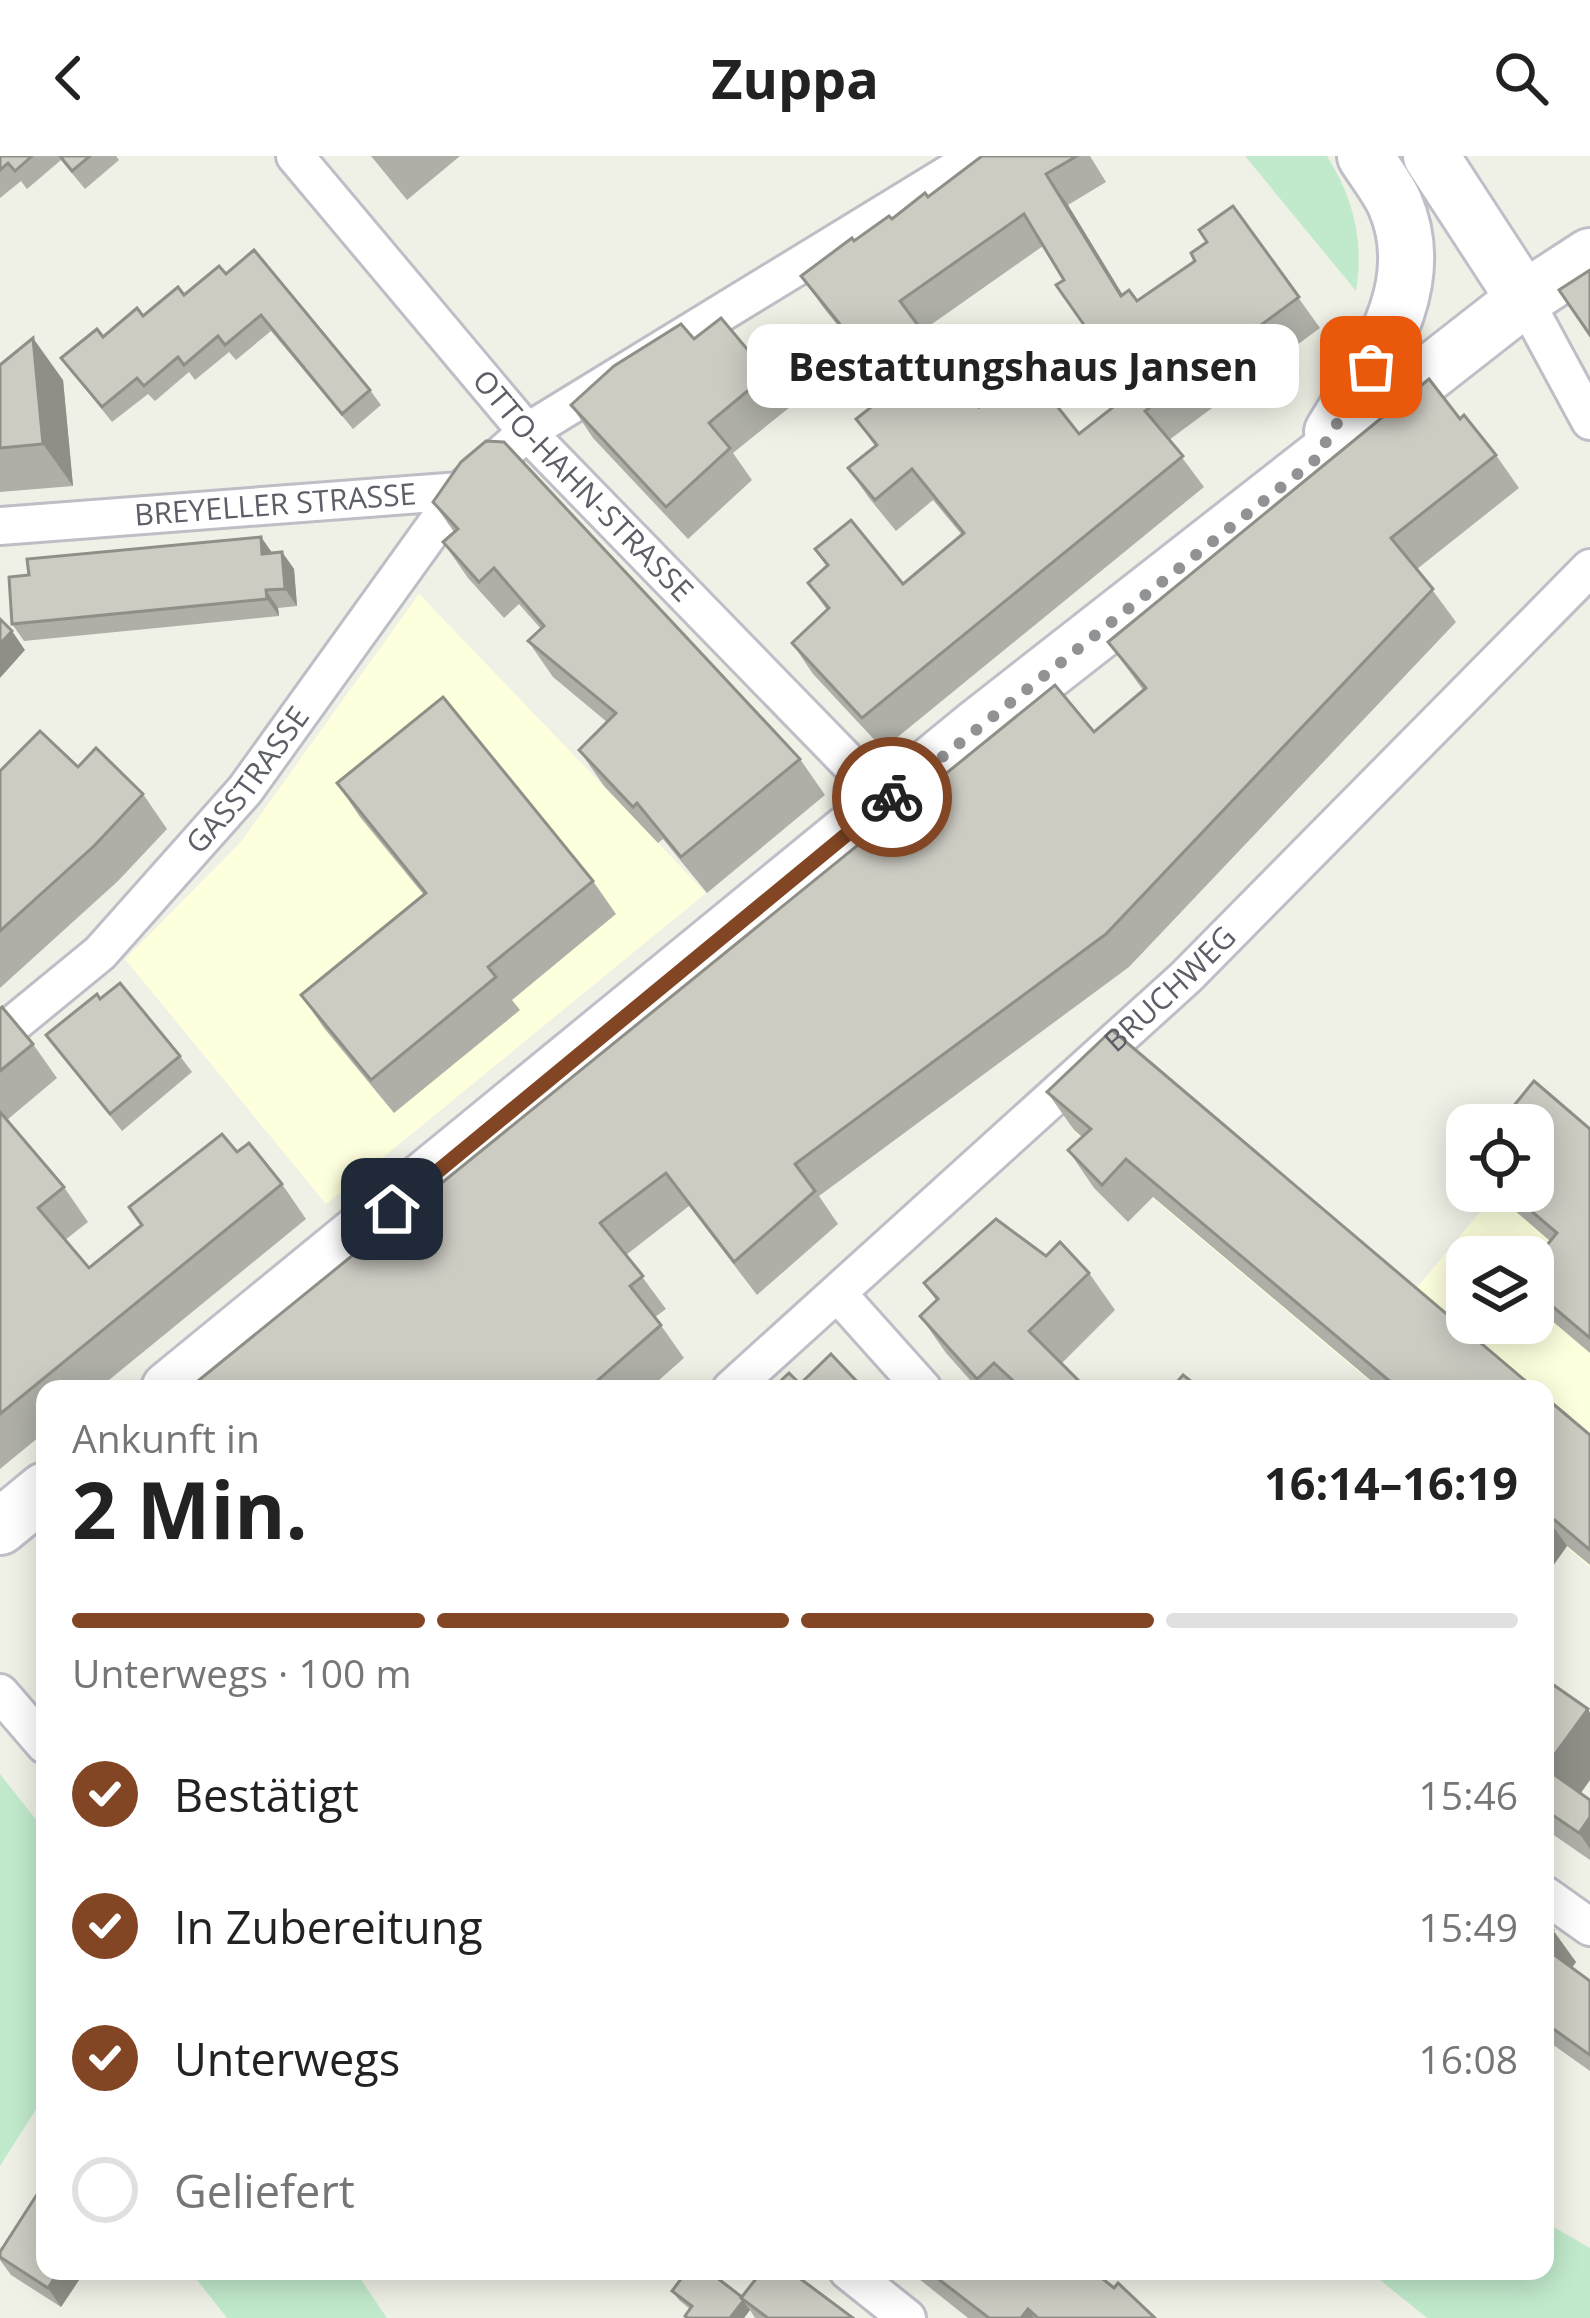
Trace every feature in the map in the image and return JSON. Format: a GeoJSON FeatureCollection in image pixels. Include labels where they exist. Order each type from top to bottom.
{"type":"FeatureCollection","features":[{"type":"Feature","properties":{"kind":"main road"},"geometry":{"type":"LineString","coordinates":[[1315,460],[1390,336],[1408,269],[1396,206],[1365,156]]}},
{"type":"Feature","properties":{"kind":"main road"},"geometry":{"type":"LineString","coordinates":[[1431,156],[1524,299]]}},
{"type":"Feature","properties":{"kind":"main road"},"geometry":{"type":"LineString","coordinates":[[180,1380],[887,802],[1315,460],[1524,299],[1590,256]]}},
{"type":"Feature","properties":{"kind":"main road"},"geometry":{"type":"LineString","coordinates":[[0,1527],[36,1497]]}},
{"type":"Feature","properties":{"kind":"street","name":"OTTO-HAHN-STRASSE"},"geometry":{"type":"LineString","coordinates":[[295,156],[526,431],[887,802]]}},
{"type":"Feature","properties":{"kind":"street"},"geometry":{"type":"LineString","coordinates":[[526,431],[978,156]]}},
{"type":"Feature","properties":{"kind":"street"},"geometry":{"type":"LineString","coordinates":[[1524,299],[1590,421]]}},
{"type":"Feature","properties":{"kind":"street","name":"BREYELLER STRASSE"},"geometry":{"type":"LineString","coordinates":[[0,526],[460,491],[526,431]]}},
{"type":"Feature","properties":{"kind":"street","name":"GASSTRASSE"},"geometry":{"type":"LineString","coordinates":[[0,1035],[100,952],[245,790],[460,491]]}},
{"type":"Feature","properties":{"kind":"street","name":"BRUCHWEG"},"geometry":{"type":"LineString","coordinates":[[741,1380],[1159,1000],[1413,751],[1590,568]]}},
{"type":"Feature","properties":{"kind":"street"},"geometry":{"type":"LineString","coordinates":[[838,1294],[915,1380]]}},
{"type":"Feature","properties":{"kind":"street"},"geometry":{"type":"LineString","coordinates":[[0,1693],[36,1735]]}},
{"type":"Feature","properties":{"kind":"street"},"geometry":{"type":"LineString","coordinates":[[1554,1901],[1590,1927]]}},
{"type":"Feature","properties":{"kind":"street"},"geometry":{"type":"LineString","coordinates":[[859,2280],[907,2318]]}},
{"type":"Feature","properties":{"kind":"shaded area"},"geometry":{"type":"Polygon","coordinates":[[[1245,156],[1327,156],[1355,221],[1356,291],[1245,156]]]}},
{"type":"Feature","properties":{"kind":"shaded area"},"geometry":{"type":"Polygon","coordinates":[[[419,594],[706,893],[326,1204],[125,959],[240,843],[419,594]]]}},
{"type":"Feature","properties":{"kind":"shaded area"},"geometry":{"type":"Polygon","coordinates":[[[1138,1066],[1410,1296],[1446,1253],[1446,1344],[1554,1344],[1554,1236],[1460,1236],[1480,1212],[1554,1212],[1554,1173],[1590,1142],[1590,1567],[1554,1537],[1554,1380],[1368,1380],[1072,1130],[1138,1066]]]}},
{"type":"Feature","properties":{"kind":"shaded area"},"geometry":{"type":"Polygon","coordinates":[[[0,1774],[36,1820],[36,2109],[0,2166],[0,1774]]]}},
{"type":"Feature","properties":{"kind":"shaded area"},"geometry":{"type":"Polygon","coordinates":[[[1554,2227],[1590,2248],[1590,2318],[1427,2318],[1380,2280],[1554,2280],[1554,2227]]]}},
{"type":"Feature","properties":{"kind":"shaded area"},"geometry":{"type":"Polygon","coordinates":[[[197,2280],[361,2280],[387,2318],[227,2318],[197,2280]]]}},
{"type":"Feature","properties":{"kind":"building"},"geometry":{"type":"Polygon","coordinates":[[[0,156],[32,156],[15,171],[8,163],[0,170],[0,156]]]}},
{"type":"Feature","properties":{"kind":"building"},"geometry":{"type":"Polygon","coordinates":[[[60,156],[90,156],[72,171],[60,156]]]}},
{"type":"Feature","properties":{"kind":"building"},"geometry":{"type":"Polygon","coordinates":[[[982,156],[1077,156],[1046,174],[1121,296],[1129,290],[1137,301],[1195,261],[1191,253],[1207,242],[1199,230],[1233,206],[1299,297],[1145,411],[1183,456],[862,718],[792,643],[829,608],[808,583],[828,565],[815,549],[851,520],[903,584],[964,533],[912,469],[875,500],[848,468],[877,445],[856,419],[893,390],[801,276],[852,238],[854,241],[889,216],[892,219],[925,193],[928,197],[982,156]],[[1024,214],[900,301],[979,407],[1027,368],[1079,434],[1131,393],[1139,403],[1056,285],[1064,280],[1024,214]]]}},
{"type":"Feature","properties":{"kind":"building"},"geometry":{"type":"Polygon","coordinates":[[[254,250],[370,390],[342,414],[261,315],[225,345],[218,336],[184,365],[178,357],[144,386],[137,378],[102,407],[61,358],[97,329],[103,337],[137,308],[143,316],[178,287],[184,295],[219,266],[226,274],[254,250]]]}},
{"type":"Feature","properties":{"kind":"building"},"geometry":{"type":"Polygon","coordinates":[[[1590,270],[1590,335],[1559,290],[1590,270]]]}},
{"type":"Feature","properties":{"kind":"building"},"geometry":{"type":"Polygon","coordinates":[[[721,318],[768,374],[709,423],[730,448],[666,507],[571,405],[614,366],[681,324],[694,339],[721,318]]]}},
{"type":"Feature","properties":{"kind":"building"},"geometry":{"type":"Polygon","coordinates":[[[33,338],[43,444],[0,448],[0,365],[33,338]]]}},
{"type":"Feature","properties":{"kind":"building"},"geometry":{"type":"Polygon","coordinates":[[[1429,379],[1496,455],[1391,538],[1433,589],[1106,934],[795,1164],[815,1191],[734,1262],[666,1173],[600,1223],[643,1276],[630,1286],[661,1325],[598,1380],[199,1380],[1055,685],[1094,732],[1146,688],[1108,642],[1429,379]]]}},
{"type":"Feature","properties":{"kind":"building"},"geometry":{"type":"Polygon","coordinates":[[[486,441],[504,442],[800,759],[681,857],[637,803],[633,807],[579,750],[616,713],[528,641],[544,626],[494,568],[479,582],[443,542],[458,529],[433,502],[461,462],[486,441]]]}},
{"type":"Feature","properties":{"kind":"building"},"geometry":{"type":"Polygon","coordinates":[[[261,537],[262,554],[282,552],[285,589],[266,590],[267,599],[12,624],[9,577],[29,575],[27,559],[261,537]]]}},
{"type":"Feature","properties":{"kind":"building"},"geometry":{"type":"Polygon","coordinates":[[[0,619],[12,631],[0,644],[0,619]]]}},
{"type":"Feature","properties":{"kind":"building"},"geometry":{"type":"Polygon","coordinates":[[[443,697],[593,881],[488,967],[496,977],[371,1080],[301,995],[426,893],[337,783],[443,697]]]}},
{"type":"Feature","properties":{"kind":"building"},"geometry":{"type":"Polygon","coordinates":[[[40,731],[78,767],[96,748],[143,794],[94,846],[0,931],[0,771],[40,731]]]}},
{"type":"Feature","properties":{"kind":"building"},"geometry":{"type":"Polygon","coordinates":[[[120,983],[180,1056],[110,1114],[46,1035],[97,994],[100,999],[120,983]]]}},
{"type":"Feature","properties":{"kind":"building"},"geometry":{"type":"Polygon","coordinates":[[[0,1009],[33,1044],[0,1071],[0,1009]]]}},
{"type":"Feature","properties":{"kind":"building"},"geometry":{"type":"Polygon","coordinates":[[[1112,1030],[1446,1313],[1446,1344],[1482,1344],[1524,1380],[1388,1380],[1126,1159],[1102,1185],[1068,1150],[1091,1129],[1047,1092],[1112,1030]]]}},
{"type":"Feature","properties":{"kind":"building"},"geometry":{"type":"Polygon","coordinates":[[[1534,1081],[1590,1129],[1590,1338],[1554,1308],[1557,1233],[1532,1212],[1554,1212],[1554,1104],[1515,1104],[1534,1081]]]}},
{"type":"Feature","properties":{"kind":"building"},"geometry":{"type":"Polygon","coordinates":[[[0,1112],[64,1187],[38,1208],[89,1268],[142,1225],[129,1207],[222,1134],[237,1152],[249,1143],[282,1184],[0,1414],[0,1112]]]}},
{"type":"Feature","properties":{"kind":"building"},"geometry":{"type":"Polygon","coordinates":[[[996,1219],[1046,1256],[1060,1242],[1089,1273],[1029,1331],[1078,1380],[1012,1380],[994,1363],[977,1379],[920,1316],[938,1299],[924,1283],[996,1219]]]}},
{"type":"Feature","properties":{"kind":"building"},"geometry":{"type":"Polygon","coordinates":[[[831,1354],[856,1380],[804,1380],[831,1354]]]}},
{"type":"Feature","properties":{"kind":"building"},"geometry":{"type":"Polygon","coordinates":[[[1554,1405],[1590,1435],[1590,1550],[1554,1520],[1554,1405]]]}},
{"type":"Feature","properties":{"kind":"building"},"geometry":{"type":"Polygon","coordinates":[[[1554,1685],[1588,1709],[1554,1756],[1554,1685]]]}},
{"type":"Feature","properties":{"kind":"building"},"geometry":{"type":"Polygon","coordinates":[[[1554,1774],[1590,1800],[1590,1817],[1579,1833],[1554,1816],[1554,1774]]]}},
{"type":"Feature","properties":{"kind":"building"},"geometry":{"type":"Polygon","coordinates":[[[1554,1955],[1590,1981],[1590,2055],[1554,2029],[1554,1955]]]}},
{"type":"Feature","properties":{"kind":"building"},"geometry":{"type":"Polygon","coordinates":[[[36,2196],[36,2280],[53,2280],[48,2288],[0,2257],[36,2196]]]}},
{"type":"Feature","properties":{"kind":"building"},"geometry":{"type":"Polygon","coordinates":[[[680,2280],[720,2280],[744,2300],[730,2318],[688,2318],[692,2306],[672,2291],[680,2280]]]}},
{"type":"Feature","properties":{"kind":"building"},"geometry":{"type":"Polygon","coordinates":[[[755,2280],[802,2280],[853,2318],[768,2318],[741,2298],[755,2280]]]}},
{"type":"Feature","properties":{"kind":"building"},"geometry":{"type":"Polygon","coordinates":[[[940,2280],[1104,2280],[1114,2288],[1118,2283],[1155,2318],[1038,2318],[1028,2309],[1021,2318],[989,2318],[940,2280]]]}},
{"type":"Feature","properties":{"kind":"way so far"},"geometry":{"type":"LineString","coordinates":[[892,797],[1315,460],[1371,367]]}},
{"type":"Feature","properties":{"kind":"place","name":"Bestattungshaus Jansen"},"geometry":{"type":"Point","coordinates":[1371,367]}},
{"type":"Feature","properties":{"kind":"route"},"geometry":{"type":"LineString","coordinates":[[392,1209],[892,797]]}}]}
